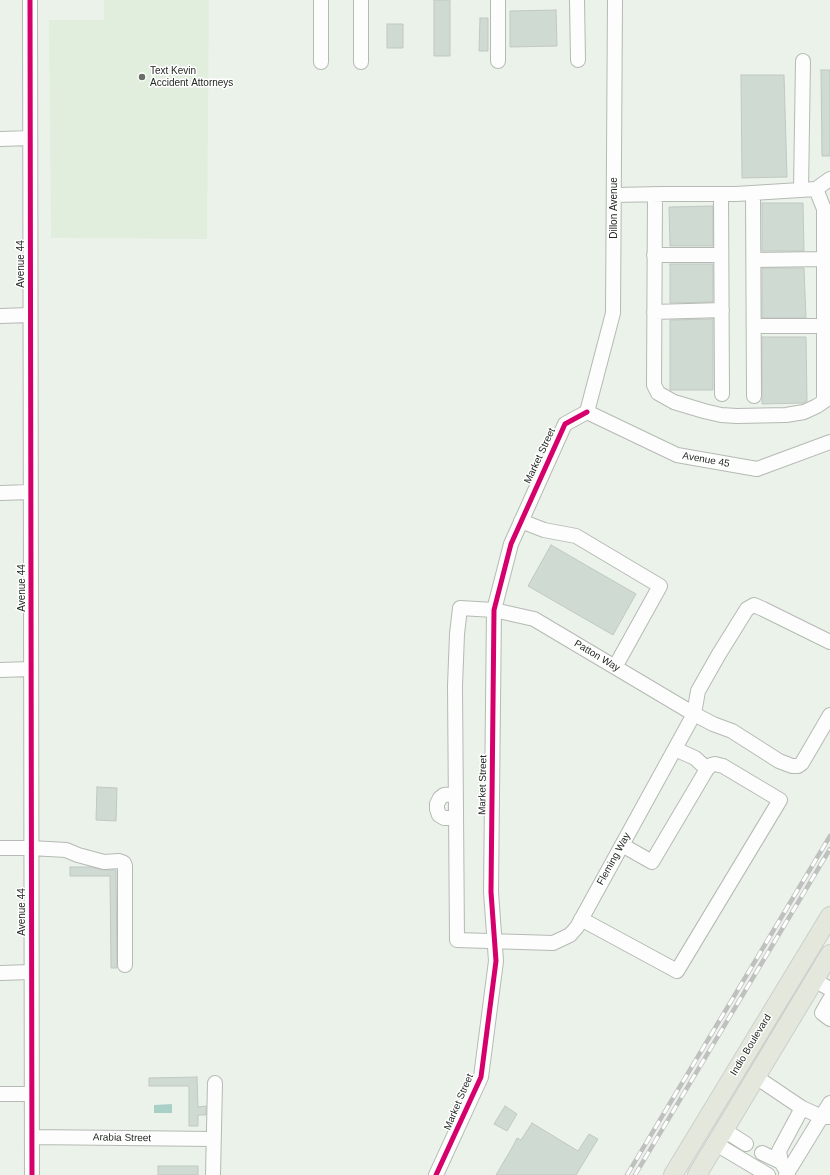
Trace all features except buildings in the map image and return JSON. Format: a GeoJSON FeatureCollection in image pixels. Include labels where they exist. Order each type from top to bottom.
{"type":"FeatureCollection","features":[{"type":"Feature","properties":{"kind":"main road","name":"Indio Boulevard"},"geometry":{"type":"LineString","coordinates":[[678,1170],[792,978],[828,922]]}},
{"type":"Feature","properties":{"kind":"main road","name":"Indio Boulevard"},"geometry":{"type":"LineString","coordinates":[[697,1175],[830,954]]}},
{"type":"Feature","properties":{"kind":"main road"},"geometry":{"type":"LineString","coordinates":[[726,1088],[748,1075],[756,1078],[754,1064],[757,1051],[784,1007],[792,978]]}},
{"type":"Feature","properties":{"kind":"street","name":"Avenue 44"},"geometry":{"type":"LineString","coordinates":[[30,0],[32,1175]]}},
{"type":"Feature","properties":{"kind":"street"},"geometry":{"type":"LineString","coordinates":[[320,0],[321,62]]}},
{"type":"Feature","properties":{"kind":"street"},"geometry":{"type":"LineString","coordinates":[[361,0],[361,62]]}},
{"type":"Feature","properties":{"kind":"street"},"geometry":{"type":"LineString","coordinates":[[498,0],[498,60]]}},
{"type":"Feature","properties":{"kind":"street"},"geometry":{"type":"LineString","coordinates":[[577,0],[578,60]]}},
{"type":"Feature","properties":{"kind":"street","name":"Dillon Avenue"},"geometry":{"type":"LineString","coordinates":[[587,412],[614,313],[615,0]]}},
{"type":"Feature","properties":{"kind":"street"},"geometry":{"type":"LineString","coordinates":[[801,190],[803,61]]}},
{"type":"Feature","properties":{"kind":"street"},"geometry":{"type":"LineString","coordinates":[[0,139],[30,138]]}},
{"type":"Feature","properties":{"kind":"street"},"geometry":{"type":"LineString","coordinates":[[614,196],[753,193],[816,189],[830,179]]}},
{"type":"Feature","properties":{"kind":"street"},"geometry":{"type":"LineString","coordinates":[[655,194],[654,385],[658,393],[674,402],[715,414],[737,416],[804,412],[827,399],[824,326],[824,259],[827,211],[816,189]]}},
{"type":"Feature","properties":{"kind":"street"},"geometry":{"type":"LineString","coordinates":[[753,193],[754,396]]}},
{"type":"Feature","properties":{"kind":"street"},"geometry":{"type":"LineString","coordinates":[[721,194],[722,394]]}},
{"type":"Feature","properties":{"kind":"street"},"geometry":{"type":"LineString","coordinates":[[654,255],[721,255]]}},
{"type":"Feature","properties":{"kind":"street"},"geometry":{"type":"LineString","coordinates":[[754,260],[824,259]]}},
{"type":"Feature","properties":{"kind":"street"},"geometry":{"type":"LineString","coordinates":[[654,312],[722,310]]}},
{"type":"Feature","properties":{"kind":"street"},"geometry":{"type":"LineString","coordinates":[[0,316],[30,315]]}},
{"type":"Feature","properties":{"kind":"street"},"geometry":{"type":"LineString","coordinates":[[754,326],[824,326]]}},
{"type":"Feature","properties":{"kind":"street","name":"Avenue 45"},"geometry":{"type":"LineString","coordinates":[[587,412],[678,455],[757,469],[830,442]]}},
{"type":"Feature","properties":{"kind":"street","name":"Market Street"},"geometry":{"type":"LineString","coordinates":[[436,1175],[481,1078],[496,961],[491,892],[494,610],[511,544],[565,424],[587,412]]}},
{"type":"Feature","properties":{"kind":"street"},"geometry":{"type":"LineString","coordinates":[[0,493],[31,492]]}},
{"type":"Feature","properties":{"kind":"street"},"geometry":{"type":"LineString","coordinates":[[521,521],[544,530],[576,536],[660,586],[615,667]]}},
{"type":"Feature","properties":{"kind":"street","name":"Fleming Way"},"geometry":{"type":"LineString","coordinates":[[456,818],[457,940],[553,943],[570,935],[577,927],[694,714],[698,691],[747,609],[754,605],[763,608],[830,642]]}},
{"type":"Feature","properties":{"kind":"street","name":"Patton Way"},"geometry":{"type":"LineString","coordinates":[[456,818],[455,686],[457,634],[460,608],[494,610],[534,619],[694,714],[713,724],[732,731],[779,761],[792,766],[798,766],[802,763],[830,715]]}},
{"type":"Feature","properties":{"kind":"street"},"geometry":{"type":"LineString","coordinates":[[0,670],[31,669]]}},
{"type":"Feature","properties":{"kind":"street"},"geometry":{"type":"LineString","coordinates":[[675,749],[695,758],[707,769]]}},
{"type":"Feature","properties":{"kind":"street"},"geometry":{"type":"LineString","coordinates":[[581,919],[677,971],[780,800],[723,766],[715,764],[707,769],[652,862],[622,845]]}},
{"type":"Feature","properties":{"kind":"street"},"geometry":{"type":"LineString","coordinates":[[0,848],[66,850],[78,856],[104,862],[124,862],[125,965]]}},
{"type":"Feature","properties":{"kind":"street"},"geometry":{"type":"LineString","coordinates":[[0,973],[31,972]]}},
{"type":"Feature","properties":{"kind":"street"},"geometry":{"type":"LineString","coordinates":[[814,980],[830,989]]}},
{"type":"Feature","properties":{"kind":"street"},"geometry":{"type":"LineString","coordinates":[[830,999],[822,1013],[830,1020]]}},
{"type":"Feature","properties":{"kind":"street"},"geometry":{"type":"LineString","coordinates":[[756,1078],[802,1108],[826,1116]]}},
{"type":"Feature","properties":{"kind":"street"},"geometry":{"type":"LineString","coordinates":[[213,1175],[215,1083]]}},
{"type":"Feature","properties":{"kind":"street"},"geometry":{"type":"LineString","coordinates":[[0,1094],[32,1094]]}},
{"type":"Feature","properties":{"kind":"street"},"geometry":{"type":"LineString","coordinates":[[785,1170],[826,1116],[830,1103]]}},
{"type":"Feature","properties":{"kind":"street"},"geometry":{"type":"LineString","coordinates":[[785,1170],[779,1151],[802,1108]]}},
{"type":"Feature","properties":{"kind":"street","name":"Arabia Street"},"geometry":{"type":"LineString","coordinates":[[32,1137],[213,1139]]}},
{"type":"Feature","properties":{"kind":"street"},"geometry":{"type":"LineString","coordinates":[[720,1137],[746,1144]]}},
{"type":"Feature","properties":{"kind":"street"},"geometry":{"type":"LineString","coordinates":[[720,1137],[768,1175]]}},
{"type":"Feature","properties":{"kind":"street"},"geometry":{"type":"LineString","coordinates":[[762,1153],[785,1170]]}},
{"type":"Feature","properties":{"kind":"shaded area"},"geometry":{"type":"Polygon","coordinates":[[[104,0],[209,0],[207,239],[51,238],[49,20],[104,20],[104,0]]]}},
{"type":"Feature","properties":{"kind":"water"},"geometry":{"type":"Polygon","coordinates":[[[172,1104],[172,1113],[154,1113],[154,1105],[172,1104]]]}},
{"type":"Feature","properties":{"kind":"railway"},"geometry":{"type":"LineString","coordinates":[[627,1175],[830,836]]}},
{"type":"Feature","properties":{"kind":"railway"},"geometry":{"type":"LineString","coordinates":[[635,1175],[830,849]]}},
{"type":"Feature","properties":{"kind":"cycle path"},"geometry":{"type":"LineString","coordinates":[[30,0],[32,1175]]}},
{"type":"Feature","properties":{"kind":"cycle path"},"geometry":{"type":"LineString","coordinates":[[436,1175],[481,1077],[496,961],[491,892],[494,610],[511,544],[565,424],[587,412]]}},
{"type":"Feature","properties":{"kind":"place","name":"Text Kevin Accident Attorneys"},"geometry":{"type":"Point","coordinates":[142,77]}}]}
